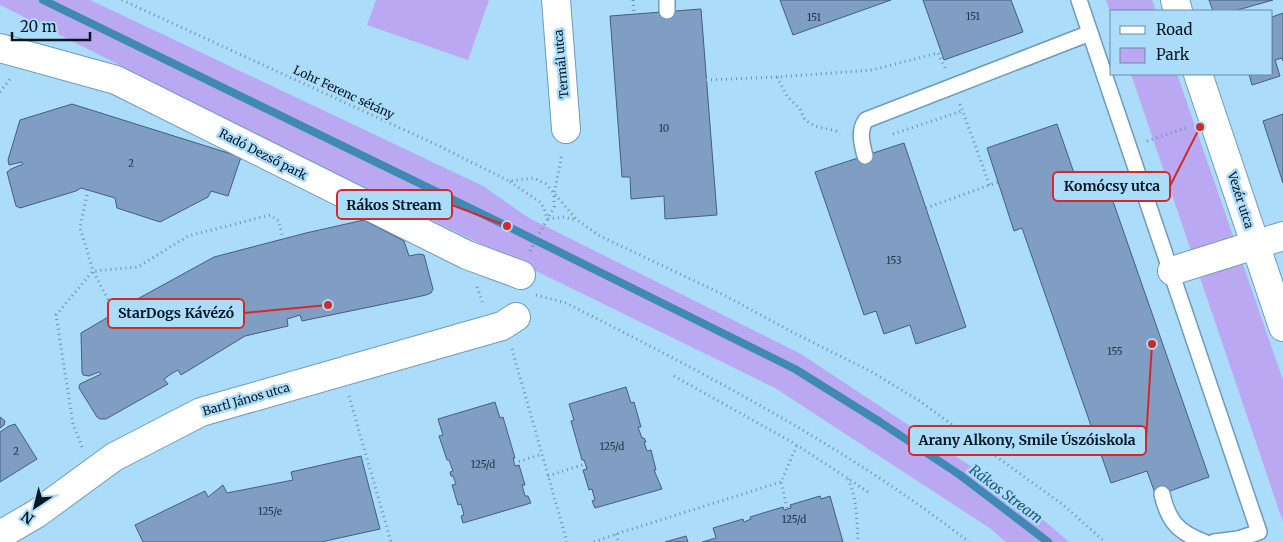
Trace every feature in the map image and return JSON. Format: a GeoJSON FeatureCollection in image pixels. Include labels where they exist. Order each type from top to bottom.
{"type":"FeatureCollection","features":[{"type":"Feature","properties":{"kind":"street","name":"Termál utca"},"geometry":{"type":"LineString","coordinates":[[556,0],[566,129]]}},
{"type":"Feature","properties":{"kind":"street","name":"Radó Dezső park"},"geometry":{"type":"LineString","coordinates":[[0,48],[116,80],[467,255],[526,276]]}},
{"type":"Feature","properties":{"kind":"street","name":"Vezér utca"},"geometry":{"type":"LineString","coordinates":[[1198,75],[1283,326]]}},
{"type":"Feature","properties":{"kind":"street"},"geometry":{"type":"LineString","coordinates":[[1172,271],[1283,236]]}},
{"type":"Feature","properties":{"kind":"street","name":"Bartl János utca"},"geometry":{"type":"LineString","coordinates":[[0,535],[36,514],[114,457],[201,412],[503,324]]}},
{"type":"Feature","properties":{"kind":"lane"},"geometry":{"type":"LineString","coordinates":[[1079,0],[1260,532],[1238,539],[1214,542]]}},
{"type":"Feature","properties":{"kind":"lane"},"geometry":{"type":"LineString","coordinates":[[864,156],[861,134],[862,126],[866,120],[1090,33]]}},
{"type":"Feature","properties":{"kind":"lane"},"geometry":{"type":"LineString","coordinates":[[1162,494],[1165,508],[1179,529],[1190,537],[1204,542]]}},
{"type":"Feature","properties":{"kind":"path","name":"Lohr Ferenc sétány"},"geometry":{"type":"LineString","coordinates":[[122,0],[437,145],[509,181],[540,202],[548,219]]}},
{"type":"Feature","properties":{"kind":"path"},"geometry":{"type":"LineString","coordinates":[[633,0],[634,14]]}},
{"type":"Feature","properties":{"kind":"path"},"geometry":{"type":"LineString","coordinates":[[706,80],[872,70],[938,53],[953,86],[990,186]]}},
{"type":"Feature","properties":{"kind":"path"},"geometry":{"type":"LineString","coordinates":[[777,77],[787,96],[800,109],[805,120],[815,126],[836,131],[845,136]]}},
{"type":"Feature","properties":{"kind":"path"},"geometry":{"type":"LineString","coordinates":[[893,134],[962,111]]}},
{"type":"Feature","properties":{"kind":"path"},"geometry":{"type":"LineString","coordinates":[[1146,142],[1186,128]]}},
{"type":"Feature","properties":{"kind":"path"},"geometry":{"type":"LineString","coordinates":[[566,129],[554,194],[554,207],[526,276],[566,303],[756,402],[856,463],[915,502],[969,542]]}},
{"type":"Feature","properties":{"kind":"path"},"geometry":{"type":"LineString","coordinates":[[509,181],[534,178],[546,184],[577,220],[600,236],[722,294],[872,372],[918,400],[1062,504],[1105,542]]}},
{"type":"Feature","properties":{"kind":"path"},"geometry":{"type":"LineString","coordinates":[[926,208],[998,182]]}},
{"type":"Feature","properties":{"kind":"path"},"geometry":{"type":"LineString","coordinates":[[88,190],[80,228],[93,271],[115,313]]}},
{"type":"Feature","properties":{"kind":"path"},"geometry":{"type":"LineString","coordinates":[[92,474],[73,424],[56,315],[93,271],[138,266],[188,236],[270,215],[279,221],[283,239]]}},
{"type":"Feature","properties":{"kind":"path"},"geometry":{"type":"LineString","coordinates":[[548,219],[564,217],[577,220]]}},
{"type":"Feature","properties":{"kind":"path"},"geometry":{"type":"LineString","coordinates":[[467,255],[503,324],[510,343],[567,542]]}},
{"type":"Feature","properties":{"kind":"path"},"geometry":{"type":"LineString","coordinates":[[342,372],[391,542]]}},
{"type":"Feature","properties":{"kind":"path"},"geometry":{"type":"LineString","coordinates":[[674,376],[797,446],[868,492]]}},
{"type":"Feature","properties":{"kind":"path"},"geometry":{"type":"LineString","coordinates":[[787,508],[781,482],[797,446]]}},
{"type":"Feature","properties":{"kind":"path"},"geometry":{"type":"LineString","coordinates":[[514,463],[542,454]]}},
{"type":"Feature","properties":{"kind":"path"},"geometry":{"type":"LineString","coordinates":[[548,476],[585,464]]}},
{"type":"Feature","properties":{"kind":"path"},"geometry":{"type":"LineString","coordinates":[[847,478],[854,492],[858,542]]}},
{"type":"Feature","properties":{"kind":"path"},"geometry":{"type":"LineString","coordinates":[[594,542],[781,482]]}},
{"type":"Feature","properties":{"kind":"path"},"geometry":{"type":"LineString","coordinates":[[616,534],[619,542]]}},
{"type":"Feature","properties":{"kind":"green space"},"geometry":{"type":"Polygon","coordinates":[[[0,0],[90,0],[483,186],[529,218],[801,354],[1013,494],[1069,542],[1006,542],[991,529],[775,388],[307,159],[0,5],[0,0]]]}},
{"type":"Feature","properties":{"kind":"green space"},"geometry":{"type":"Polygon","coordinates":[[[376,0],[489,0],[468,60],[367,25],[376,0]]]}},
{"type":"Feature","properties":{"kind":"green space"},"geometry":{"type":"Polygon","coordinates":[[[1106,0],[1152,0],[1156,10],[1110,10],[1110,12],[1106,0]]]}},
{"type":"Feature","properties":{"kind":"green space"},"geometry":{"type":"Polygon","coordinates":[[[1131,75],[1177,75],[1283,380],[1283,522],[1131,75]]]}},
{"type":"Feature","properties":{"kind":"building"},"geometry":{"type":"Polygon","coordinates":[[[780,0],[891,0],[793,35],[780,0]]]}},
{"type":"Feature","properties":{"kind":"building"},"geometry":{"type":"Polygon","coordinates":[[[923,0],[1011,0],[1023,32],[944,60],[923,0]]]}},
{"type":"Feature","properties":{"kind":"building"},"geometry":{"type":"Polygon","coordinates":[[[1209,0],[1273,0],[1238,10],[1213,10],[1209,0]]]}},
{"type":"Feature","properties":{"kind":"building"},"geometry":{"type":"Polygon","coordinates":[[[701,9],[717,215],[665,219],[664,196],[631,199],[630,177],[622,177],[610,16],[701,9]]]}},
{"type":"Feature","properties":{"kind":"building"},"geometry":{"type":"Polygon","coordinates":[[[1283,13],[1283,61],[1282,58],[1275,60],[1280,76],[1252,85],[1249,75],[1273,75],[1273,17],[1283,13]]]}},
{"type":"Feature","properties":{"kind":"building"},"geometry":{"type":"Polygon","coordinates":[[[72,104],[241,157],[228,196],[211,191],[208,197],[160,222],[117,208],[115,198],[81,188],[20,208],[16,206],[7,172],[23,164],[22,162],[9,165],[8,160],[20,120],[72,104]]]}},
{"type":"Feature","properties":{"kind":"building"},"geometry":{"type":"Polygon","coordinates":[[[1283,114],[1283,183],[1263,121],[1283,114]]]}},
{"type":"Feature","properties":{"kind":"building"},"geometry":{"type":"Polygon","coordinates":[[[1057,124],[1082,196],[1108,187],[1209,477],[1156,496],[1147,471],[1111,483],[1022,228],[1014,231],[987,148],[1057,124]]]}},
{"type":"Feature","properties":{"kind":"building"},"geometry":{"type":"Polygon","coordinates":[[[904,143],[966,327],[916,344],[910,325],[884,334],[876,311],[864,315],[815,172],[904,143]]]}},
{"type":"Feature","properties":{"kind":"building"},"geometry":{"type":"Polygon","coordinates":[[[364,220],[404,241],[409,256],[424,255],[433,289],[431,293],[302,321],[300,315],[287,319],[288,326],[245,336],[181,375],[178,370],[171,374],[164,379],[168,384],[106,419],[97,417],[79,388],[80,384],[101,374],[99,372],[89,376],[83,375],[81,333],[115,313],[119,320],[137,310],[132,302],[214,257],[364,220]]]}},
{"type":"Feature","properties":{"kind":"building"},"geometry":{"type":"Polygon","coordinates":[[[626,387],[631,403],[634,402],[641,427],[638,427],[642,438],[646,442],[644,442],[647,451],[651,450],[656,470],[654,470],[662,489],[595,508],[592,501],[595,500],[592,489],[589,490],[583,470],[587,469],[584,460],[582,460],[571,421],[574,420],[569,404],[626,387]]]}},
{"type":"Feature","properties":{"kind":"building"},"geometry":{"type":"Polygon","coordinates":[[[495,402],[500,418],[503,417],[515,458],[513,458],[515,466],[519,465],[525,485],[522,485],[525,496],[528,496],[531,503],[463,523],[461,516],[464,515],[461,504],[458,505],[452,485],[456,484],[450,472],[453,471],[439,436],[443,435],[438,419],[495,402]]]}},
{"type":"Feature","properties":{"kind":"building"},"geometry":{"type":"Polygon","coordinates":[[[0,417],[5,421],[4,425],[0,428],[0,417]]]}},
{"type":"Feature","properties":{"kind":"building"},"geometry":{"type":"Polygon","coordinates":[[[15,424],[37,459],[0,482],[0,432],[15,424]]]}},
{"type":"Feature","properties":{"kind":"building"},"geometry":{"type":"Polygon","coordinates":[[[361,456],[380,529],[321,542],[143,542],[135,525],[205,491],[208,497],[223,485],[227,493],[293,480],[291,472],[361,456]]]}},
{"type":"Feature","properties":{"kind":"building"},"geometry":{"type":"Polygon","coordinates":[[[820,496],[821,499],[830,496],[843,542],[702,542],[716,538],[713,528],[743,519],[744,522],[751,519],[750,517],[783,507],[784,510],[791,508],[790,505],[820,496]]]}},
{"type":"Feature","properties":{"kind":"building"},"geometry":{"type":"Polygon","coordinates":[[[686,536],[688,542],[665,542],[686,536]]]}},
{"type":"Feature","properties":{"kind":"waterway","name":"Rákos Stream"},"geometry":{"type":"LineString","coordinates":[[43,0],[507,226],[795,369],[960,475],[1048,542]]}},
{"type":"Feature","properties":{"kind":"place","name":"Komócsy utca"},"geometry":{"type":"Point","coordinates":[1200,127]}},
{"type":"Feature","properties":{"kind":"place","name":"Rákos Stream"},"geometry":{"type":"Point","coordinates":[507,226]}},
{"type":"Feature","properties":{"kind":"place","name":"StarDogs Kávézó"},"geometry":{"type":"Point","coordinates":[328,305]}},
{"type":"Feature","properties":{"kind":"place","name":"Arany Alkony, Smile Úszóiskola"},"geometry":{"type":"Point","coordinates":[1152,344]}}]}
